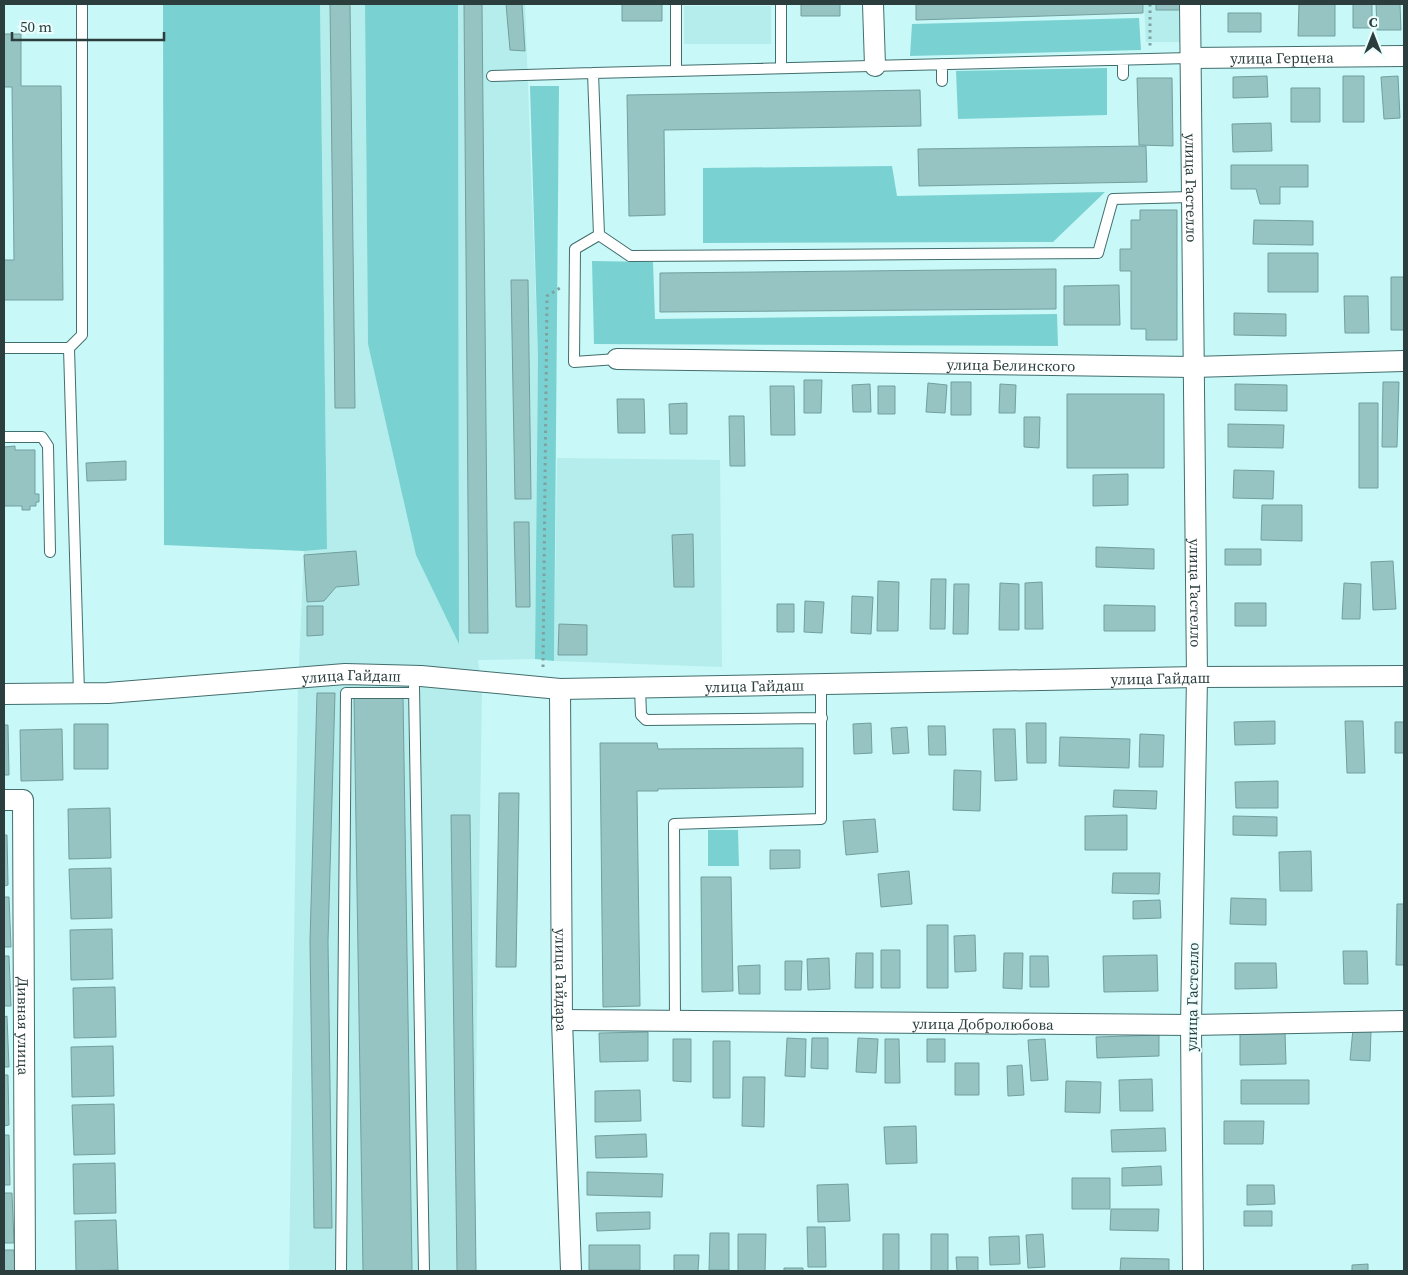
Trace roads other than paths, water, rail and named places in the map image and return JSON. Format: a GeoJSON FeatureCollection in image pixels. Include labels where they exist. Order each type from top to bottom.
{"type":"FeatureCollection","features":[{"type":"Feature","properties":{"kind":"street"},"geometry":{"type":"LineString","coordinates":[[873,4],[875,66]]}},
{"type":"Feature","properties":{"kind":"street","name":"улица Гастелло"},"geometry":{"type":"LineString","coordinates":[[1190,4],[1197,677],[1191,1025],[1193,1271]]}},
{"type":"Feature","properties":{"kind":"street","name":"улица Герцена"},"geometry":{"type":"LineString","coordinates":[[1190,58],[1404,56]]}},
{"type":"Feature","properties":{"kind":"street","name":"улица Белинского"},"geometry":{"type":"LineString","coordinates":[[618,359],[1193,367],[1404,361]]}},
{"type":"Feature","properties":{"kind":"street","name":"улица Гайдаш"},"geometry":{"type":"LineString","coordinates":[[4,694],[108,693],[345,674],[414,684],[551,688],[640,688],[1197,677],[1404,676]]}},
{"type":"Feature","properties":{"kind":"street","name":"улица Гайдара"},"geometry":{"type":"LineString","coordinates":[[551,688],[571,1271]]}},
{"type":"Feature","properties":{"kind":"street","name":"Дивная улица"},"geometry":{"type":"LineString","coordinates":[[4,800],[23,800],[25,1271]]}},
{"type":"Feature","properties":{"kind":"street","name":"улица Добролюбова"},"geometry":{"type":"LineString","coordinates":[[562,1020],[1191,1025],[1404,1021]]}},
{"type":"Feature","properties":{"kind":"lane"},"geometry":{"type":"LineString","coordinates":[[4,348],[69,348],[82,335],[82,4]]}},
{"type":"Feature","properties":{"kind":"lane"},"geometry":{"type":"LineString","coordinates":[[676,4],[676,71]]}},
{"type":"Feature","properties":{"kind":"lane"},"geometry":{"type":"LineString","coordinates":[[780,4],[781,68]]}},
{"type":"Feature","properties":{"kind":"lane"},"geometry":{"type":"LineString","coordinates":[[492,76],[1190,58]]}},
{"type":"Feature","properties":{"kind":"lane"},"geometry":{"type":"LineString","coordinates":[[1123,60],[1123,74]]}},
{"type":"Feature","properties":{"kind":"lane"},"geometry":{"type":"LineString","coordinates":[[942,64],[942,81]]}},
{"type":"Feature","properties":{"kind":"lane"},"geometry":{"type":"LineString","coordinates":[[594,73],[598,235]]}},
{"type":"Feature","properties":{"kind":"lane"},"geometry":{"type":"LineString","coordinates":[[598,235],[630,256],[1098,253],[1113,199],[1191,197]]}},
{"type":"Feature","properties":{"kind":"lane"},"geometry":{"type":"LineString","coordinates":[[598,235],[575,249],[574,362],[618,359]]}},
{"type":"Feature","properties":{"kind":"lane"},"geometry":{"type":"LineString","coordinates":[[69,348],[78,693]]}},
{"type":"Feature","properties":{"kind":"lane"},"geometry":{"type":"LineString","coordinates":[[4,437],[42,437],[48,446],[50,552]]}},
{"type":"Feature","properties":{"kind":"lane"},"geometry":{"type":"LineString","coordinates":[[341,1271],[346,693],[414,684],[424,1271]]}},
{"type":"Feature","properties":{"kind":"lane"},"geometry":{"type":"LineString","coordinates":[[676,1021],[674,824],[821,819],[821,684]]}},
{"type":"Feature","properties":{"kind":"lane"},"geometry":{"type":"LineString","coordinates":[[640,688],[641,715],[646,720],[822,718]]}}]}
